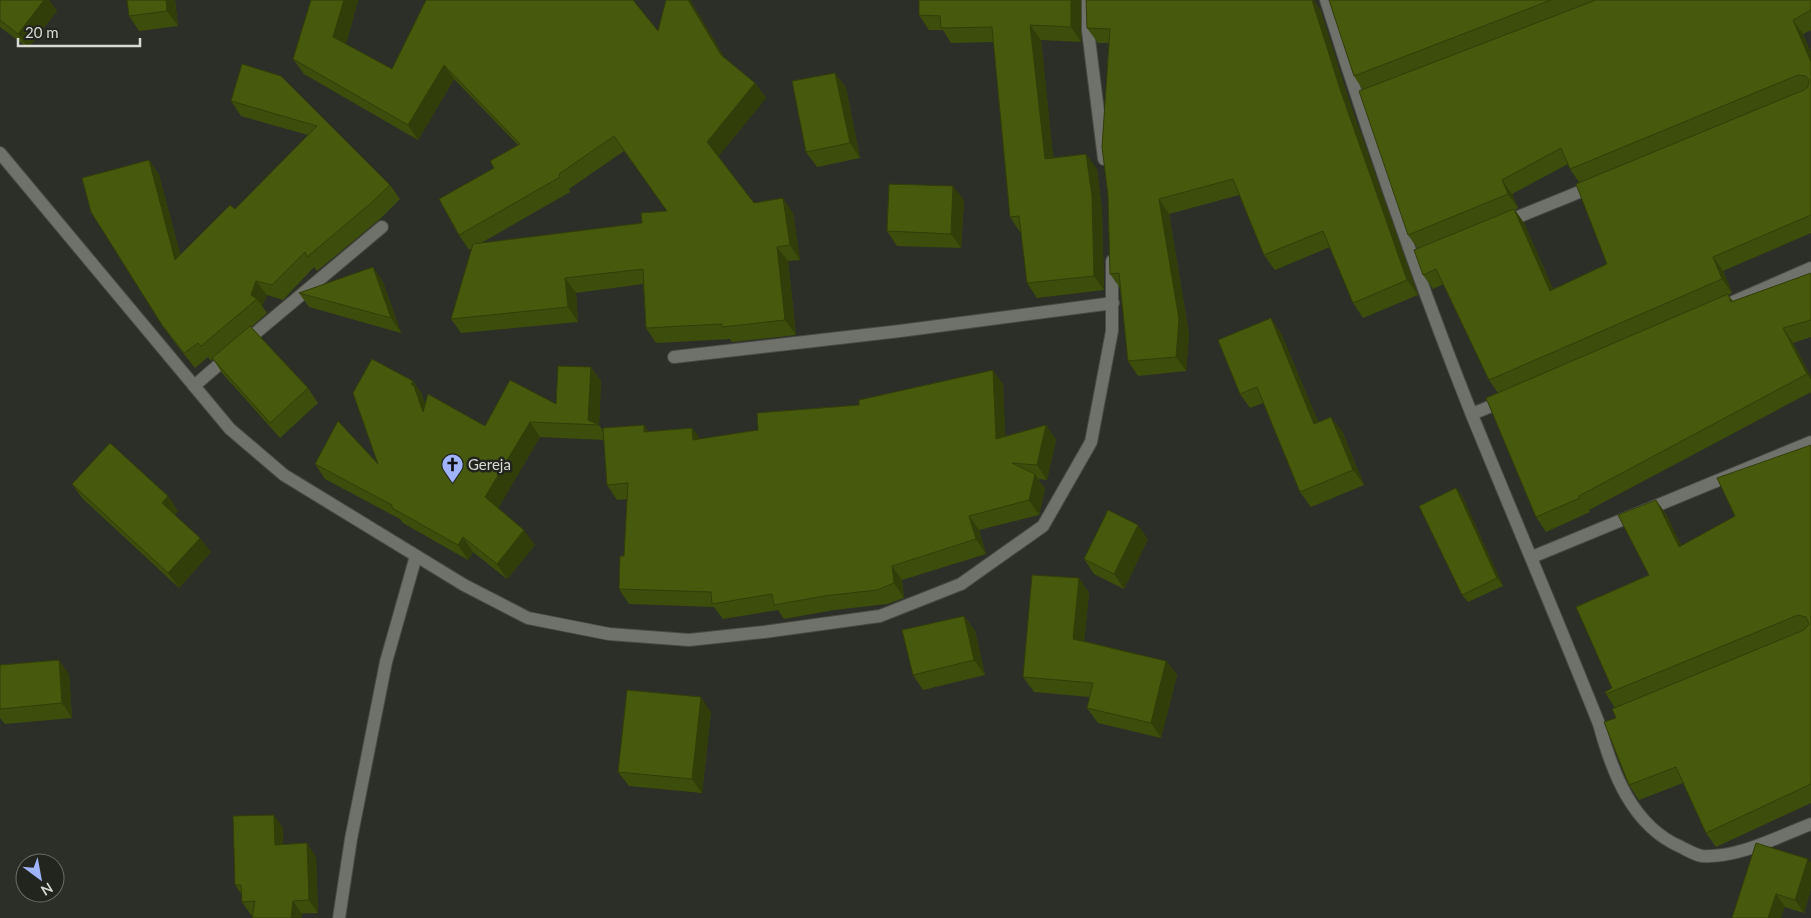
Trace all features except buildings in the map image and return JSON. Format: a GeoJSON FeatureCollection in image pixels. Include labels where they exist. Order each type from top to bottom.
{"type":"FeatureCollection","features":[{"type":"Feature","properties":{"kind":"street"},"geometry":{"type":"LineString","coordinates":[[1088,0],[1088,31],[1106,170]]}},
{"type":"Feature","properties":{"kind":"street"},"geometry":{"type":"LineString","coordinates":[[1326,0],[1472,414],[1604,723],[1609,761],[1632,807],[1657,832],[1676,845],[1700,856],[1742,851],[1811,824]]}},
{"type":"Feature","properties":{"kind":"street"},"geometry":{"type":"LineString","coordinates":[[0,154],[230,429],[284,475],[464,585],[528,618],[609,634],[689,640],[880,616],[962,584],[1043,526],[1091,442],[1112,332],[1112,247]]}},
{"type":"Feature","properties":{"kind":"street"},"geometry":{"type":"LineString","coordinates":[[1487,230],[1608,180]]}},
{"type":"Feature","properties":{"kind":"street"},"geometry":{"type":"LineString","coordinates":[[194,386],[382,227]]}},
{"type":"Feature","properties":{"kind":"street"},"geometry":{"type":"LineString","coordinates":[[1710,312],[1811,268]]}},
{"type":"Feature","properties":{"kind":"street"},"geometry":{"type":"LineString","coordinates":[[674,357],[900,331],[1113,303]]}},
{"type":"Feature","properties":{"kind":"street"},"geometry":{"type":"LineString","coordinates":[[1472,414],[1518,395]]}},
{"type":"Feature","properties":{"kind":"street"},"geometry":{"type":"LineString","coordinates":[[1532,556],[1811,442]]}},
{"type":"Feature","properties":{"kind":"street"},"geometry":{"type":"LineString","coordinates":[[339,918],[351,839],[386,662],[416,556]]}},
{"type":"Feature","properties":{"kind":"place","name":"Gereja"},"geometry":{"type":"Point","coordinates":[452,483]}}]}
